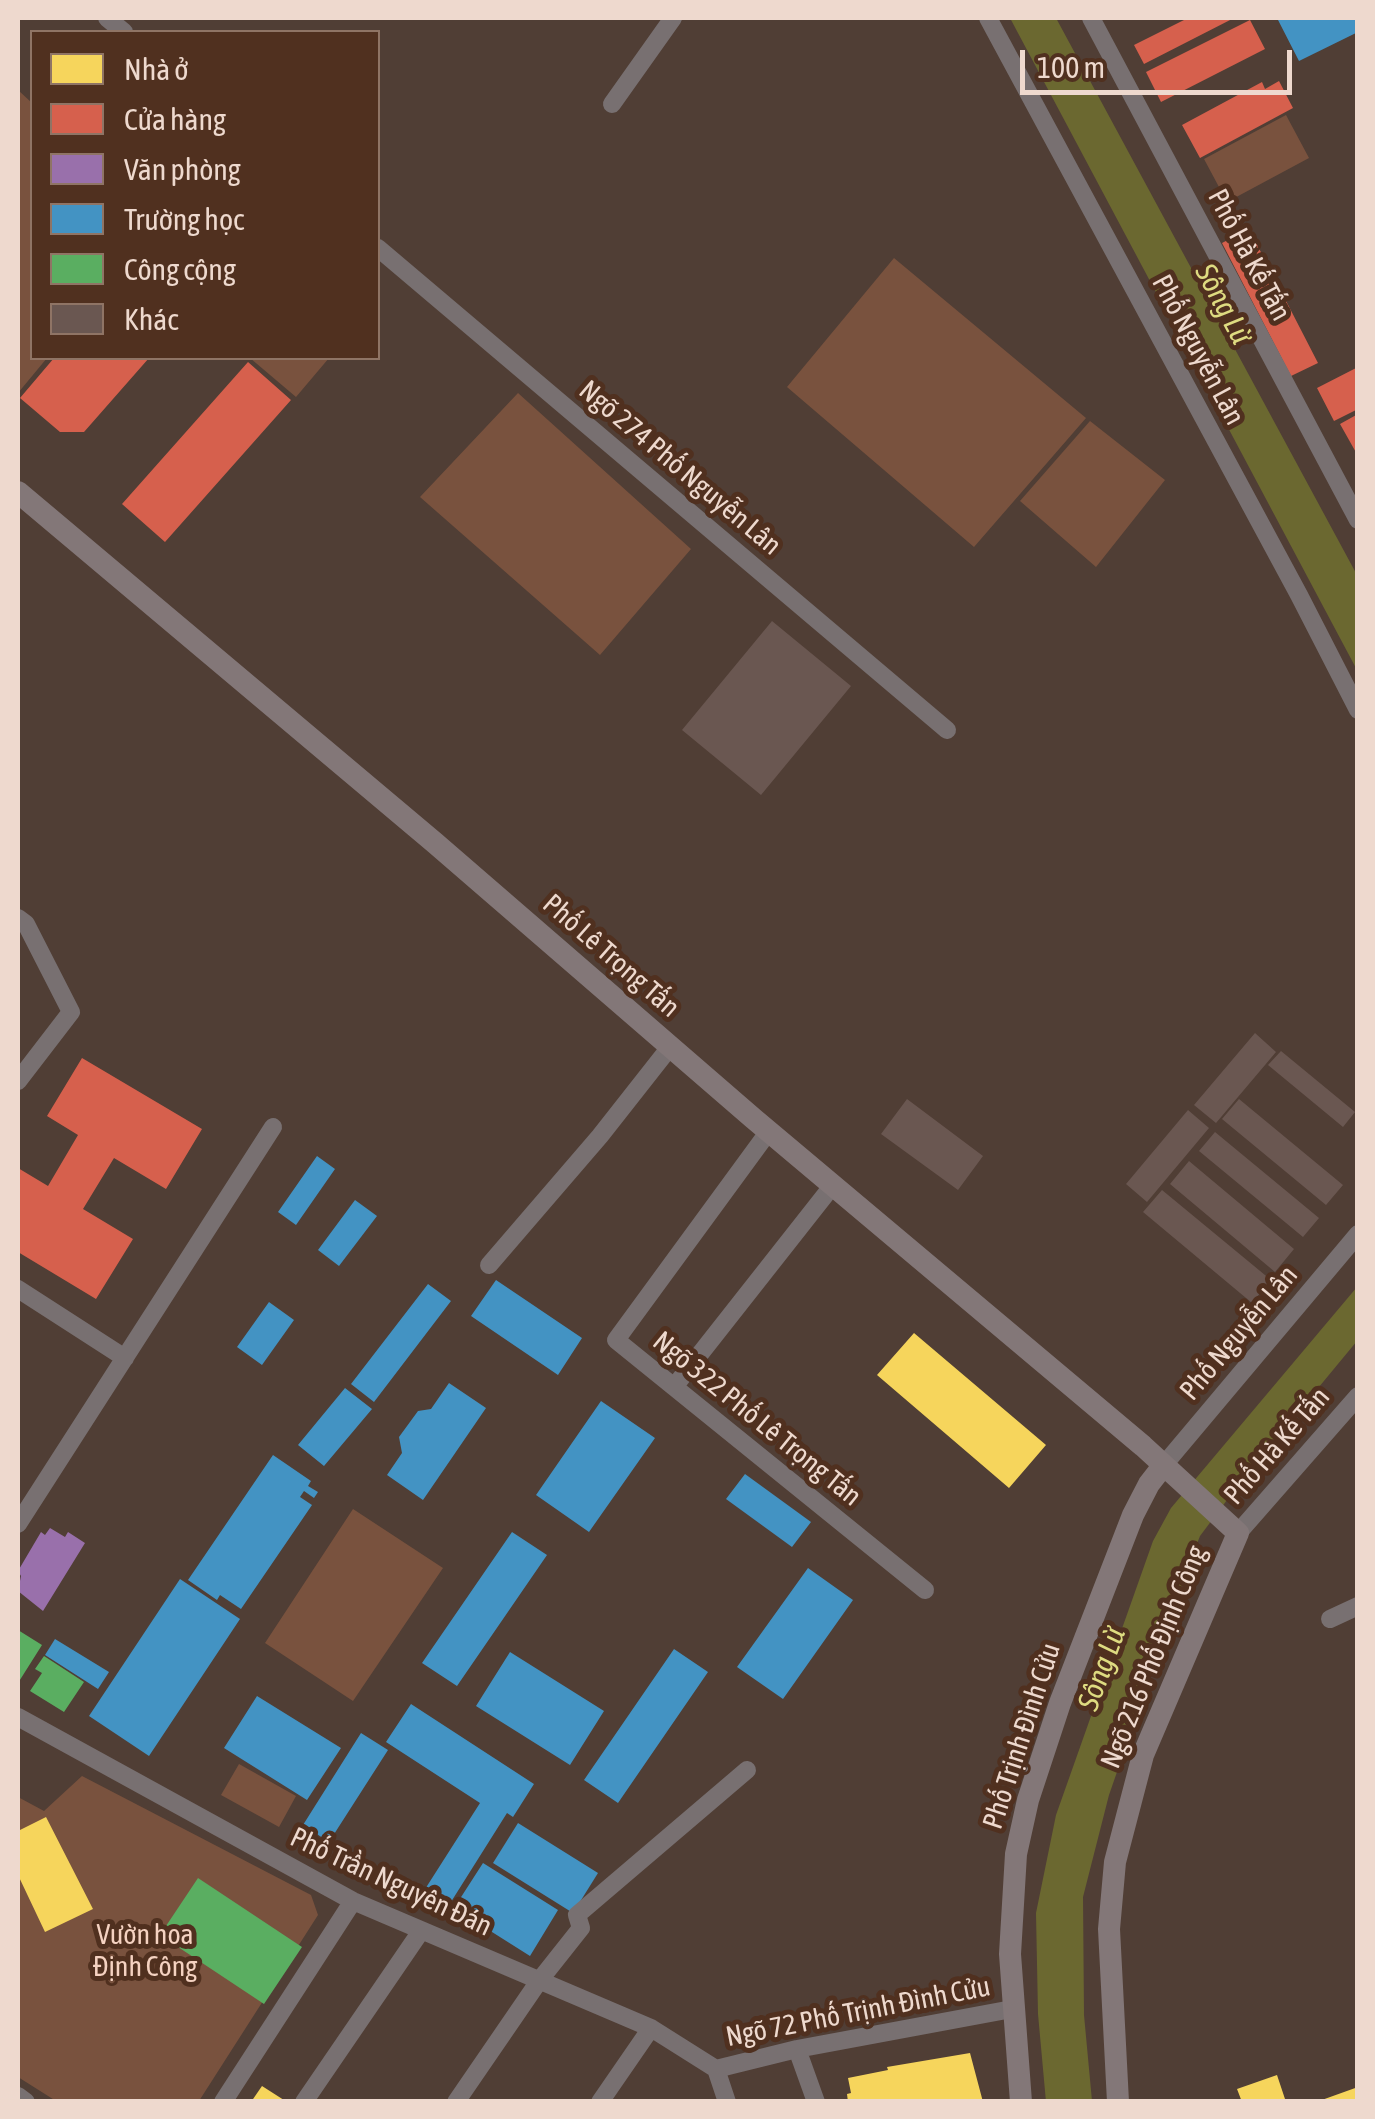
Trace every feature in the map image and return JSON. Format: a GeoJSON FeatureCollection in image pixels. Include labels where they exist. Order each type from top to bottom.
{"type":"FeatureCollection","features":[{"type":"Feature","properties":{"kind":"main road","name":"Phố Lê Trọng Tấn"},"geometry":{"type":"LineString","coordinates":[[18,492],[263,702],[436,842],[1231,1526]]}},
{"type":"Feature","properties":{"kind":"main road","name":"Phố Trịnh Đình Cửu"},"geometry":{"type":"LineString","coordinates":[[1021,2102],[1010,1954],[1016,1854],[1028,1800],[1060,1703],[1133,1515],[1148,1484],[1171,1473]]}},
{"type":"Feature","properties":{"kind":"main road","name":"Ngõ 216 Phố Định Công"},"geometry":{"type":"LineString","coordinates":[[1118,2102],[1109,1929],[1114,1862],[1143,1755],[1231,1526]]}},
{"type":"Feature","properties":{"kind":"street"},"geometry":{"type":"LineString","coordinates":[[612,104],[673,18]]}},
{"type":"Feature","properties":{"kind":"street","name":"Phố Nguyễn Lân"},"geometry":{"type":"LineString","coordinates":[[988,18],[1300,595],[1358,710]]}},
{"type":"Feature","properties":{"kind":"street","name":"Phố Hà Kế Tấn"},"geometry":{"type":"LineString","coordinates":[[1091,18],[1358,520]]}},
{"type":"Feature","properties":{"kind":"street","name":"Ngõ 274 Phố Nguyễn Lân"},"geometry":{"type":"LineString","coordinates":[[380,250],[947,730]]}},
{"type":"Feature","properties":{"kind":"street"},"geometry":{"type":"LineString","coordinates":[[18,918],[26,924],[71,1012],[18,1080]]}},
{"type":"Feature","properties":{"kind":"street"},"geometry":{"type":"LineString","coordinates":[[489,1265],[670,1047]]}},
{"type":"Feature","properties":{"kind":"street"},"geometry":{"type":"LineString","coordinates":[[18,1524],[273,1126]]}},
{"type":"Feature","properties":{"kind":"street","name":"Ngõ 322 Phố Lê Trọng Tấn"},"geometry":{"type":"LineString","coordinates":[[769,1131],[616,1340],[924,1590]]}},
{"type":"Feature","properties":{"kind":"street"},"geometry":{"type":"LineString","coordinates":[[674,1387],[832,1185]]}},
{"type":"Feature","properties":{"kind":"street","name":"Phố Nguyễn Lân"},"geometry":{"type":"LineString","coordinates":[[1171,1473],[1358,1234]]}},
{"type":"Feature","properties":{"kind":"street"},"geometry":{"type":"LineString","coordinates":[[18,1289],[126,1358]]}},
{"type":"Feature","properties":{"kind":"street","name":"Phố Hà Kế Tấn"},"geometry":{"type":"LineString","coordinates":[[1231,1526],[1358,1396]]}},
{"type":"Feature","properties":{"kind":"street"},"geometry":{"type":"LineString","coordinates":[[1330,1619],[1358,1606]]}},
{"type":"Feature","properties":{"kind":"street","name":"Phố Trần Nguyên Đán"},"geometry":{"type":"LineString","coordinates":[[18,1717],[353,1901],[650,2028],[716,2069]]}},
{"type":"Feature","properties":{"kind":"street"},"geometry":{"type":"LineString","coordinates":[[456,2102],[582,1928],[577,1915],[747,1770]]}},
{"type":"Feature","properties":{"kind":"street"},"geometry":{"type":"LineString","coordinates":[[222,2102],[353,1901]]}},
{"type":"Feature","properties":{"kind":"street"},"geometry":{"type":"LineString","coordinates":[[304,2102],[420,1930]]}},
{"type":"Feature","properties":{"kind":"street","name":"Ngõ 72 Phố Trịnh Đình Cửu"},"geometry":{"type":"LineString","coordinates":[[716,2069],[797,2049],[1012,2009]]}},
{"type":"Feature","properties":{"kind":"street"},"geometry":{"type":"LineString","coordinates":[[600,2102],[650,2028]]}},
{"type":"Feature","properties":{"kind":"street"},"geometry":{"type":"LineString","coordinates":[[797,2049],[816,2102]]}},
{"type":"Feature","properties":{"kind":"street"},"geometry":{"type":"LineString","coordinates":[[716,2069],[727,2102]]}},
{"type":"Feature","properties":{"kind":"street"},"geometry":{"type":"LineString","coordinates":[[18,2096],[26,2102]]}},
{"type":"Feature","properties":{"kind":"green space"},"geometry":{"type":"Polygon","coordinates":[[[18,90],[30,101],[30,360],[45,360],[18,393],[18,90]]]}},
{"type":"Feature","properties":{"kind":"green space"},"geometry":{"type":"Polygon","coordinates":[[[1286,115],[1309,158],[1227,202],[1204,159],[1286,115]]]}},
{"type":"Feature","properties":{"kind":"green space"},"geometry":{"type":"Polygon","coordinates":[[[894,258],[1086,418],[974,547],[787,387],[894,258]]]}},
{"type":"Feature","properties":{"kind":"green space"},"geometry":{"type":"Polygon","coordinates":[[[252,360],[327,360],[296,397],[252,360]]]}},
{"type":"Feature","properties":{"kind":"green space"},"geometry":{"type":"Polygon","coordinates":[[[518,393],[691,549],[600,655],[420,497],[518,393]]]}},
{"type":"Feature","properties":{"kind":"green space"},"geometry":{"type":"Polygon","coordinates":[[[1090,421],[1165,480],[1096,567],[1020,501],[1090,421]]]}},
{"type":"Feature","properties":{"kind":"green space"},"geometry":{"type":"Polygon","coordinates":[[[353,1509],[443,1568],[353,1701],[265,1643],[353,1509]]]}},
{"type":"Feature","properties":{"kind":"green space"},"geometry":{"type":"Polygon","coordinates":[[[239,1764],[296,1796],[279,1827],[221,1795],[239,1764]]]}},
{"type":"Feature","properties":{"kind":"green space","name":"Vườn hoa Định Công"},"geometry":{"type":"Polygon","coordinates":[[[82,1776],[311,1895],[318,1915],[199,2101],[56,2101],[18,2077],[18,1797],[44,1811],[82,1776]]]}},
{"type":"Feature","properties":{"kind":"shaded area"},"geometry":{"type":"Polygon","coordinates":[[[1010,18],[1056,18],[1357,575],[1357,670],[1010,18]]]}},
{"type":"Feature","properties":{"kind":"shaded area"},"geometry":{"type":"Polygon","coordinates":[[[1357,1287],[1357,1341],[1242,1480],[1200,1536],[1191,1559],[1109,1795],[1083,1897],[1084,2015],[1092,2101],[1046,2102],[1038,2014],[1036,1913],[1056,1815],[1153,1541],[1171,1508],[1357,1287]]]}},
{"type":"Feature","properties":{"kind":"building: Nhà ở"},"geometry":{"type":"Polygon","coordinates":[[[914,1333],[1046,1445],[1009,1488],[877,1375],[914,1333]]]}},
{"type":"Feature","properties":{"kind":"building: Nhà ở"},"geometry":{"type":"Polygon","coordinates":[[[46,1817],[93,1909],[45,1932],[18,1875],[18,1831],[46,1817]]]}},
{"type":"Feature","properties":{"kind":"building: Nhà ở"},"geometry":{"type":"Polygon","coordinates":[[[970,2053],[983,2102],[848,2102],[848,2078],[970,2053]]]}},
{"type":"Feature","properties":{"kind":"building: Nhà ở"},"geometry":{"type":"Polygon","coordinates":[[[1277,2075],[1286,2102],[1242,2102],[1237,2089],[1277,2075]]]}},
{"type":"Feature","properties":{"kind":"building: Nhà ở"},"geometry":{"type":"Polygon","coordinates":[[[262,2086],[287,2102],[251,2102],[262,2086]]]}},
{"type":"Feature","properties":{"kind":"building: Nhà ở"},"geometry":{"type":"Polygon","coordinates":[[[1358,2087],[1358,2102],[1319,2102],[1319,2101],[1358,2087]]]}},
{"type":"Feature","properties":{"kind":"building: Cửa hàng"},"geometry":{"type":"Polygon","coordinates":[[[1188,18],[1234,18],[1144,64],[1134,45],[1188,18]]]}},
{"type":"Feature","properties":{"kind":"building: Cửa hàng"},"geometry":{"type":"Polygon","coordinates":[[[1250,20],[1265,49],[1161,102],[1146,72],[1250,20]]]}},
{"type":"Feature","properties":{"kind":"building: Cửa hàng"},"geometry":{"type":"Polygon","coordinates":[[[1279,81],[1293,108],[1200,158],[1182,125],[1262,82],[1265,89],[1279,81]]]}},
{"type":"Feature","properties":{"kind":"building: Cửa hàng"},"geometry":{"type":"Polygon","coordinates":[[[1249,229],[1318,363],[1291,376],[1222,243],[1249,229]]]}},
{"type":"Feature","properties":{"kind":"building: Cửa hàng"},"geometry":{"type":"Polygon","coordinates":[[[52,360],[147,360],[84,432],[60,432],[20,398],[52,360]]]}},
{"type":"Feature","properties":{"kind":"building: Cửa hàng"},"geometry":{"type":"Polygon","coordinates":[[[248,362],[291,400],[165,542],[122,504],[248,362]]]}},
{"type":"Feature","properties":{"kind":"building: Cửa hàng"},"geometry":{"type":"Polygon","coordinates":[[[1358,367],[1358,409],[1334,421],[1317,388],[1358,367]]]}},
{"type":"Feature","properties":{"kind":"building: Cửa hàng"},"geometry":{"type":"Polygon","coordinates":[[[1358,414],[1358,456],[1340,424],[1358,414]]]}},
{"type":"Feature","properties":{"kind":"building: Cửa hàng"},"geometry":{"type":"Polygon","coordinates":[[[82,1058],[202,1129],[166,1189],[114,1158],[83,1209],[133,1239],[96,1299],[18,1252],[18,1168],[48,1186],[78,1135],[47,1116],[82,1058]]]}},
{"type":"Feature","properties":{"kind":"building: Văn phòng"},"geometry":{"type":"Polygon","coordinates":[[[50,1528],[65,1537],[68,1532],[85,1543],[43,1611],[18,1591],[18,1571],[41,1532],[45,1535],[50,1528]]]}},
{"type":"Feature","properties":{"kind":"building: Trường học"},"geometry":{"type":"Polygon","coordinates":[[[1277,18],[1358,18],[1358,32],[1299,61],[1277,18]]]}},
{"type":"Feature","properties":{"kind":"building: Trường học"},"geometry":{"type":"Polygon","coordinates":[[[317,1156],[335,1169],[296,1225],[278,1212],[317,1156]]]}},
{"type":"Feature","properties":{"kind":"building: Trường học"},"geometry":{"type":"Polygon","coordinates":[[[355,1200],[377,1216],[339,1266],[318,1250],[355,1200]]]}},
{"type":"Feature","properties":{"kind":"building: Trường học"},"geometry":{"type":"Polygon","coordinates":[[[496,1280],[582,1338],[558,1375],[471,1316],[496,1280]]]}},
{"type":"Feature","properties":{"kind":"building: Trường học"},"geometry":{"type":"Polygon","coordinates":[[[428,1284],[451,1301],[374,1402],[351,1384],[428,1284]]]}},
{"type":"Feature","properties":{"kind":"building: Trường học"},"geometry":{"type":"Polygon","coordinates":[[[269,1302],[294,1320],[262,1365],[237,1347],[269,1302]]]}},
{"type":"Feature","properties":{"kind":"building: Trường học"},"geometry":{"type":"Polygon","coordinates":[[[449,1383],[486,1408],[423,1500],[387,1475],[402,1453],[399,1437],[418,1411],[431,1409],[449,1383]]]}},
{"type":"Feature","properties":{"kind":"building: Trường học"},"geometry":{"type":"Polygon","coordinates":[[[345,1388],[372,1409],[324,1466],[298,1445],[345,1388]]]}},
{"type":"Feature","properties":{"kind":"building: Trường học"},"geometry":{"type":"Polygon","coordinates":[[[601,1401],[655,1438],[589,1532],[536,1495],[601,1401]]]}},
{"type":"Feature","properties":{"kind":"building: Trường học"},"geometry":{"type":"Polygon","coordinates":[[[273,1455],[311,1481],[308,1486],[318,1492],[314,1498],[304,1491],[300,1497],[312,1505],[241,1609],[220,1595],[217,1600],[188,1580],[273,1455]]]}},
{"type":"Feature","properties":{"kind":"building: Trường học"},"geometry":{"type":"Polygon","coordinates":[[[745,1474],[811,1522],[792,1547],[726,1499],[745,1474]]]}},
{"type":"Feature","properties":{"kind":"building: Trường học"},"geometry":{"type":"Polygon","coordinates":[[[512,1532],[547,1555],[457,1686],[422,1663],[512,1532]]]}},
{"type":"Feature","properties":{"kind":"building: Trường học"},"geometry":{"type":"Polygon","coordinates":[[[808,1568],[853,1600],[783,1699],[737,1667],[808,1568]]]}},
{"type":"Feature","properties":{"kind":"building: Trường học"},"geometry":{"type":"Polygon","coordinates":[[[180,1579],[240,1619],[149,1756],[89,1716],[180,1579]]]}},
{"type":"Feature","properties":{"kind":"building: Trường học"},"geometry":{"type":"Polygon","coordinates":[[[55,1639],[109,1672],[98,1689],[45,1655],[55,1639]]]}},
{"type":"Feature","properties":{"kind":"building: Trường học"},"geometry":{"type":"Polygon","coordinates":[[[674,1649],[708,1672],[618,1803],[584,1780],[674,1649]]]}},
{"type":"Feature","properties":{"kind":"building: Trường học"},"geometry":{"type":"Polygon","coordinates":[[[510,1652],[604,1711],[570,1765],[476,1706],[510,1652]]]}},
{"type":"Feature","properties":{"kind":"building: Trường học"},"geometry":{"type":"Polygon","coordinates":[[[257,1696],[341,1748],[307,1800],[224,1748],[257,1696]]]}},
{"type":"Feature","properties":{"kind":"building: Trường học"},"geometry":{"type":"Polygon","coordinates":[[[411,1704],[534,1784],[513,1817],[507,1813],[444,1913],[420,1897],[480,1803],[386,1742],[411,1704]]]}},
{"type":"Feature","properties":{"kind":"building: Trường học"},"geometry":{"type":"Polygon","coordinates":[[[361,1733],[388,1750],[329,1842],[303,1825],[361,1733]]]}},
{"type":"Feature","properties":{"kind":"building: Trường học"},"geometry":{"type":"Polygon","coordinates":[[[518,1823],[598,1873],[573,1913],[493,1863],[518,1823]]]}},
{"type":"Feature","properties":{"kind":"building: Trường học"},"geometry":{"type":"Polygon","coordinates":[[[483,1863],[558,1910],[530,1956],[454,1908],[483,1863]]]}},
{"type":"Feature","properties":{"kind":"building: Công cộng"},"geometry":{"type":"Polygon","coordinates":[[[18,1630],[42,1645],[18,1683],[18,1630]]]}},
{"type":"Feature","properties":{"kind":"building: Công cộng"},"geometry":{"type":"Polygon","coordinates":[[[44,1656],[84,1682],[64,1712],[30,1691],[42,1673],[35,1669],[44,1656]]]}},
{"type":"Feature","properties":{"kind":"building: Công cộng"},"geometry":{"type":"Polygon","coordinates":[[[198,1878],[302,1947],[264,2004],[160,1935],[198,1878]]]}},
{"type":"Feature","properties":{"kind":"building: Khác"},"geometry":{"type":"Polygon","coordinates":[[[772,621],[851,686],[761,795],[682,730],[772,621]]]}},
{"type":"Feature","properties":{"kind":"building: Khác"},"geometry":{"type":"Polygon","coordinates":[[[1255,1033],[1276,1052],[1216,1123],[1194,1105],[1255,1033]]]}},
{"type":"Feature","properties":{"kind":"building: Khác"},"geometry":{"type":"Polygon","coordinates":[[[1281,1051],[1355,1112],[1343,1127],[1268,1065],[1281,1051]]]}},
{"type":"Feature","properties":{"kind":"building: Khác"},"geometry":{"type":"Polygon","coordinates":[[[907,1099],[983,1156],[958,1190],[881,1134],[907,1099]]]}},
{"type":"Feature","properties":{"kind":"building: Khác"},"geometry":{"type":"Polygon","coordinates":[[[1239,1099],[1343,1185],[1326,1205],[1222,1119],[1239,1099]]]}},
{"type":"Feature","properties":{"kind":"building: Khác"},"geometry":{"type":"Polygon","coordinates":[[[1188,1110],[1209,1128],[1147,1202],[1126,1184],[1188,1110]]]}},
{"type":"Feature","properties":{"kind":"building: Khác"},"geometry":{"type":"Polygon","coordinates":[[[1215,1132],[1319,1218],[1303,1237],[1199,1151],[1215,1132]]]}},
{"type":"Feature","properties":{"kind":"building: Khác"},"geometry":{"type":"Polygon","coordinates":[[[1189,1161],[1294,1249],[1275,1272],[1170,1184],[1189,1161]]]}},
{"type":"Feature","properties":{"kind":"building: Khác"},"geometry":{"type":"Polygon","coordinates":[[[1162,1190],[1271,1280],[1252,1303],[1143,1212],[1162,1190]]]}},
{"type":"Feature","properties":{"kind":"water label","name":"Sông Lừ"},"geometry":{"type":"Point","coordinates":[1223,304]}},
{"type":"Feature","properties":{"kind":"water label","name":"Sông Lừ"},"geometry":{"type":"Point","coordinates":[1102,1669]}}]}
